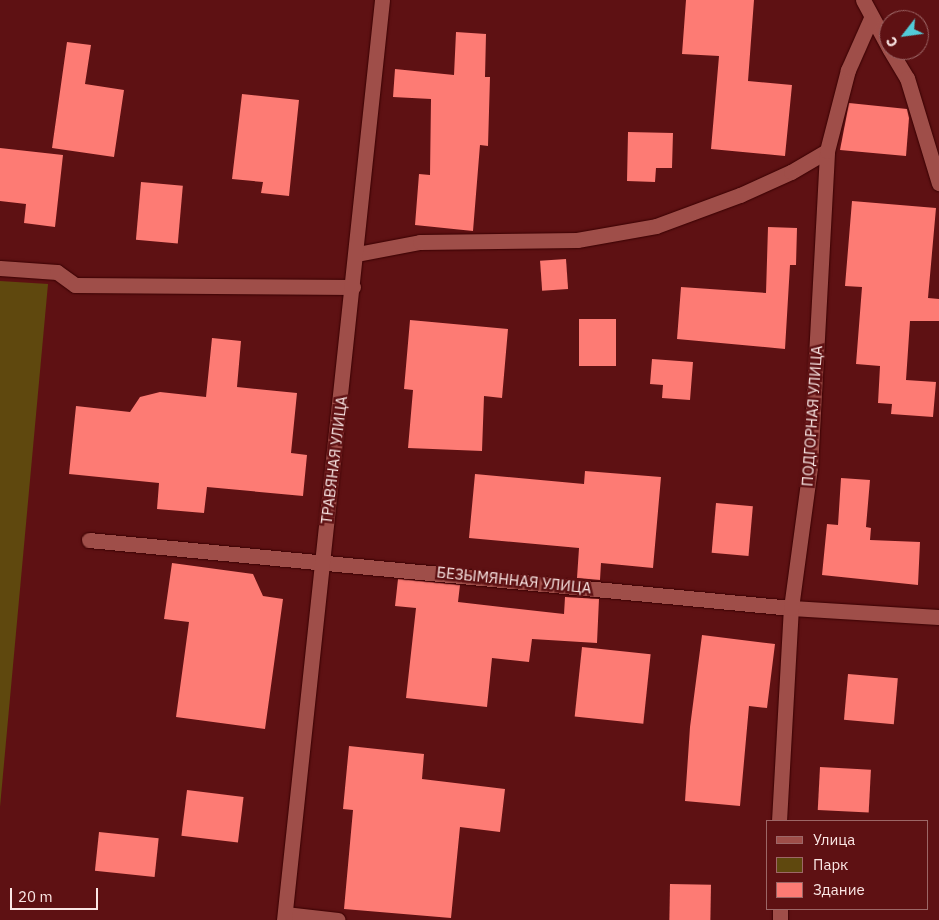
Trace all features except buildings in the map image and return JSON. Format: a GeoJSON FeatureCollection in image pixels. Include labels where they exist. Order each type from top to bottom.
{"type":"FeatureCollection","features":[{"type":"Feature","properties":{"kind":"street","name":"ТРАВЯНАЯ УЛИЦА"},"geometry":{"type":"LineString","coordinates":[[285,917],[321,561],[357,254],[382,0]]}},
{"type":"Feature","properties":{"kind":"street"},"geometry":{"type":"LineString","coordinates":[[863,0],[879,31]]}},
{"type":"Feature","properties":{"kind":"street","name":"ПОДГОРНАЯ УЛИЦА"},"geometry":{"type":"LineString","coordinates":[[779,820],[791,608],[810,467],[827,151],[848,70],[871,18]]}},
{"type":"Feature","properties":{"kind":"street"},"geometry":{"type":"LineString","coordinates":[[896,60],[907,78],[939,183]]}},
{"type":"Feature","properties":{"kind":"street"},"geometry":{"type":"LineString","coordinates":[[357,254],[420,242],[577,240],[656,226],[740,195],[791,172],[827,151]]}},
{"type":"Feature","properties":{"kind":"street"},"geometry":{"type":"LineString","coordinates":[[0,268],[57,272],[75,285],[353,288]]}},
{"type":"Feature","properties":{"kind":"street","name":"БЕЗЫМЯННАЯ УЛИЦА"},"geometry":{"type":"LineString","coordinates":[[89,540],[791,608],[939,617]]}},
{"type":"Feature","properties":{"kind":"street"},"geometry":{"type":"LineString","coordinates":[[285,917],[338,920]]}},
{"type":"Feature","properties":{"kind":"green space"},"geometry":{"type":"Polygon","coordinates":[[[0,281],[48,284],[0,807],[0,281]]]}}]}
